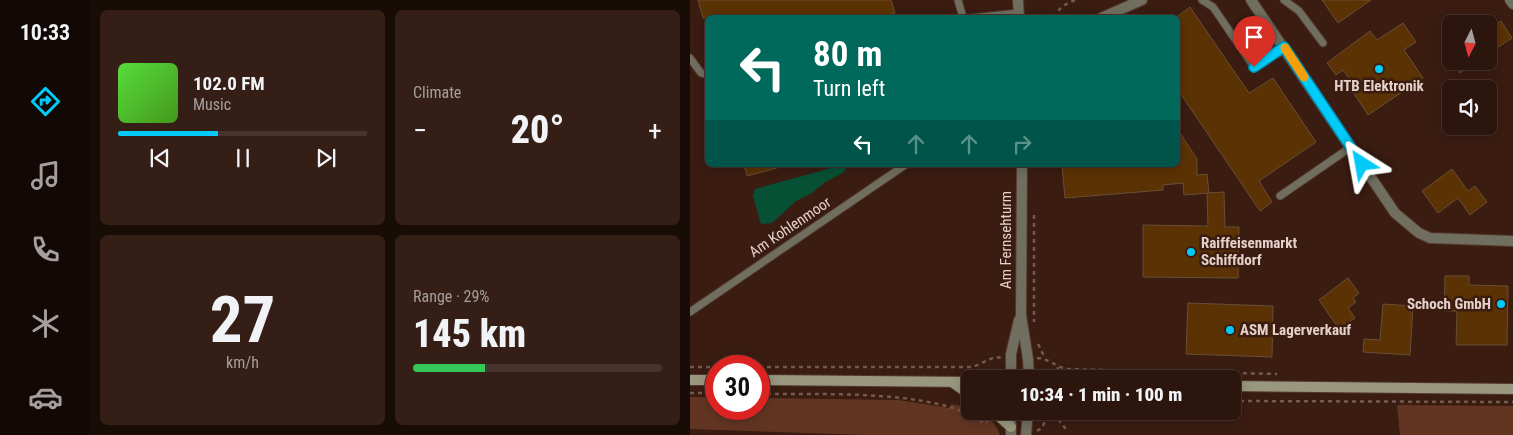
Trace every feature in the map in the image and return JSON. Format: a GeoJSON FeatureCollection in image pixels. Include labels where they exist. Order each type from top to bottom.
{"type":"FeatureCollection","features":[{"type":"Feature","properties":{"kind":"main road"},"geometry":{"type":"LineString","coordinates":[[690,380],[705,380]]}},
{"type":"Feature","properties":{"kind":"main road"},"geometry":{"type":"LineString","coordinates":[[770,380],[961,382]]}},
{"type":"Feature","properties":{"kind":"main road"},"geometry":{"type":"LineString","coordinates":[[952,382],[961,388]]}},
{"type":"Feature","properties":{"kind":"main road"},"geometry":{"type":"LineString","coordinates":[[1241,386],[1513,389]]}},
{"type":"Feature","properties":{"kind":"main road"},"geometry":{"type":"LineString","coordinates":[[1001,420],[1010,431]]}},
{"type":"Feature","properties":{"kind":"street"},"geometry":{"type":"LineString","coordinates":[[1018,0],[1019,15]]}},
{"type":"Feature","properties":{"kind":"street"},"geometry":{"type":"LineString","coordinates":[[1108,15],[1142,0]]}},
{"type":"Feature","properties":{"kind":"street"},"geometry":{"type":"LineString","coordinates":[[1251,0],[1395,213],[1419,233],[1430,238],[1513,241]]}},
{"type":"Feature","properties":{"kind":"street"},"geometry":{"type":"LineString","coordinates":[[1510,0],[1513,4]]}},
{"type":"Feature","properties":{"kind":"street","name":"Am Fernsehturm"},"geometry":{"type":"LineString","coordinates":[[1022,167],[1021,315],[1029,370]]}},
{"type":"Feature","properties":{"kind":"street","name":"Am Fernsehturm"},"geometry":{"type":"LineString","coordinates":[[1011,370],[1011,359],[1021,315]]}},
{"type":"Feature","properties":{"kind":"street"},"geometry":{"type":"LineString","coordinates":[[1026,435],[1027,420]]}},
{"type":"Feature","properties":{"kind":"lane"},"geometry":{"type":"LineString","coordinates":[[958,0],[962,15]]}},
{"type":"Feature","properties":{"kind":"lane"},"geometry":{"type":"LineString","coordinates":[[1202,0],[1213,7],[1254,67],[1284,47]]}},
{"type":"Feature","properties":{"kind":"lane"},"geometry":{"type":"LineString","coordinates":[[1284,0],[1299,11],[1323,43]]}},
{"type":"Feature","properties":{"kind":"lane"},"geometry":{"type":"LineString","coordinates":[[690,58],[701,73],[705,74]]}},
{"type":"Feature","properties":{"kind":"lane"},"geometry":{"type":"LineString","coordinates":[[1280,196],[1351,147]]}},
{"type":"Feature","properties":{"kind":"lane","name":"Am Kohlenmoor"},"geometry":{"type":"LineString","coordinates":[[690,312],[903,167]]}},
{"type":"Feature","properties":{"kind":"path"},"geometry":{"type":"LineString","coordinates":[[1057,15],[1062,7],[1075,0]]}},
{"type":"Feature","properties":{"kind":"path"},"geometry":{"type":"LineString","coordinates":[[1034,212],[1034,326]]}},
{"type":"Feature","properties":{"kind":"path"},"geometry":{"type":"LineString","coordinates":[[1038,344],[1045,358],[1058,367],[1287,374]]}},
{"type":"Feature","properties":{"kind":"path"},"geometry":{"type":"LineString","coordinates":[[770,367],[973,367],[995,357],[1011,359]]}},
{"type":"Feature","properties":{"kind":"path"},"geometry":{"type":"LineString","coordinates":[[1028,359],[1045,358]]}},
{"type":"Feature","properties":{"kind":"path"},"geometry":{"type":"LineString","coordinates":[[690,367],[705,367]]}},
{"type":"Feature","properties":{"kind":"path"},"geometry":{"type":"LineString","coordinates":[[690,393],[705,393]]}},
{"type":"Feature","properties":{"kind":"path"},"geometry":{"type":"LineString","coordinates":[[770,394],[877,395],[961,410]]}},
{"type":"Feature","properties":{"kind":"path"},"geometry":{"type":"LineString","coordinates":[[1241,401],[1513,402]]}},
{"type":"Feature","properties":{"kind":"path"},"geometry":{"type":"LineString","coordinates":[[1031,435],[1042,428],[1045,420]]}},
{"type":"Feature","properties":{"kind":"path"},"geometry":{"type":"LineString","coordinates":[[1060,420],[1066,429]]}},
{"type":"Feature","properties":{"kind":"shaded area"},"geometry":{"type":"Polygon","coordinates":[[[835,167],[844,167],[846,169],[843,173],[825,182],[812,193],[796,201],[772,223],[761,224],[753,196],[755,189],[835,167]]]}},
{"type":"Feature","properties":{"kind":"shaded area"},"geometry":{"type":"Polygon","coordinates":[[[690,397],[705,397],[705,420],[770,420],[770,398],[898,400],[950,408],[951,404],[961,406],[961,420],[990,420],[1000,435],[868,435],[690,429],[690,397]]]}},
{"type":"Feature","properties":{"kind":"shaded area"},"geometry":{"type":"Polygon","coordinates":[[[1397,405],[1513,406],[1513,435],[1400,435],[1397,405]]]}},
{"type":"Feature","properties":{"kind":"building"},"geometry":{"type":"Polygon","coordinates":[[[698,0],[891,0],[895,13],[889,15],[705,15],[705,18],[703,18],[698,0]]]}},
{"type":"Feature","properties":{"kind":"building"},"geometry":{"type":"Polygon","coordinates":[[[1322,0],[1371,0],[1338,23],[1322,0]]]}},
{"type":"Feature","properties":{"kind":"building"},"geometry":{"type":"Polygon","coordinates":[[[1190,7],[1249,93],[1273,78],[1316,142],[1259,181],[1272,202],[1260,211],[1180,93],[1179,15],[1190,7]]]}},
{"type":"Feature","properties":{"kind":"building"},"geometry":{"type":"Polygon","coordinates":[[[1501,21],[1512,38],[1498,47],[1498,23],[1501,21]]]}},
{"type":"Feature","properties":{"kind":"building"},"geometry":{"type":"Polygon","coordinates":[[[1403,23],[1416,42],[1404,50],[1423,78],[1368,115],[1351,89],[1355,86],[1343,70],[1336,75],[1327,63],[1370,31],[1377,40],[1403,23]]]}},
{"type":"Feature","properties":{"kind":"building"},"geometry":{"type":"Polygon","coordinates":[[[1180,133],[1197,159],[1197,175],[1207,174],[1209,193],[1184,195],[1183,183],[1163,185],[1163,190],[1065,198],[1062,167],[1180,167],[1180,133]]]}},
{"type":"Feature","properties":{"kind":"building"},"geometry":{"type":"Polygon","coordinates":[[[745,167],[777,167],[777,168],[747,176],[745,167]]]}},
{"type":"Feature","properties":{"kind":"building"},"geometry":{"type":"Polygon","coordinates":[[[1452,169],[1468,191],[1475,186],[1487,202],[1470,215],[1458,198],[1438,213],[1422,191],[1452,169]]]}},
{"type":"Feature","properties":{"kind":"building","name":"Raiffeisenmarkt Schiffdorf"},"geometry":{"type":"Polygon","coordinates":[[[1224,192],[1225,227],[1239,227],[1238,278],[1143,277],[1143,225],[1208,226],[1207,193],[1224,192]]]}},
{"type":"Feature","properties":{"kind":"building"},"geometry":{"type":"Polygon","coordinates":[[[1445,276],[1469,276],[1469,285],[1508,286],[1507,345],[1456,345],[1457,311],[1444,311],[1445,276]]]}},
{"type":"Feature","properties":{"kind":"building"},"geometry":{"type":"Polygon","coordinates":[[[1348,278],[1359,293],[1353,298],[1356,302],[1348,308],[1355,318],[1339,329],[1319,300],[1348,278]]]}},
{"type":"Feature","properties":{"kind":"building","name":"ASM Lagerverkauf"},"geometry":{"type":"Polygon","coordinates":[[[1188,303],[1273,306],[1272,357],[1186,354],[1188,303]]]}},
{"type":"Feature","properties":{"kind":"building"},"geometry":{"type":"Polygon","coordinates":[[[1383,304],[1413,306],[1410,355],[1363,352],[1364,339],[1380,340],[1383,304]]]}},
{"type":"Feature","properties":{"kind":"slow traffic"},"geometry":{"type":"LineString","coordinates":[[1285,48],[1304,77]]}},
{"type":"Feature","properties":{"kind":"place","name":"HTB Elektronik"},"geometry":{"type":"Point","coordinates":[1379,69]}},
{"type":"Feature","properties":{"kind":"place","name":"Raiffeisenmarkt Schiffdorf"},"geometry":{"type":"Point","coordinates":[1191,252]}},
{"type":"Feature","properties":{"kind":"place","name":"Schoch GmbH"},"geometry":{"type":"Point","coordinates":[1501,304]}},
{"type":"Feature","properties":{"kind":"place","name":"ASM Lagerverkauf"},"geometry":{"type":"Point","coordinates":[1230,330]}},
{"type":"Feature","properties":{"kind":"route"},"geometry":{"type":"LineString","coordinates":[[1254,67],[1284,47],[1362,164]]}}]}
